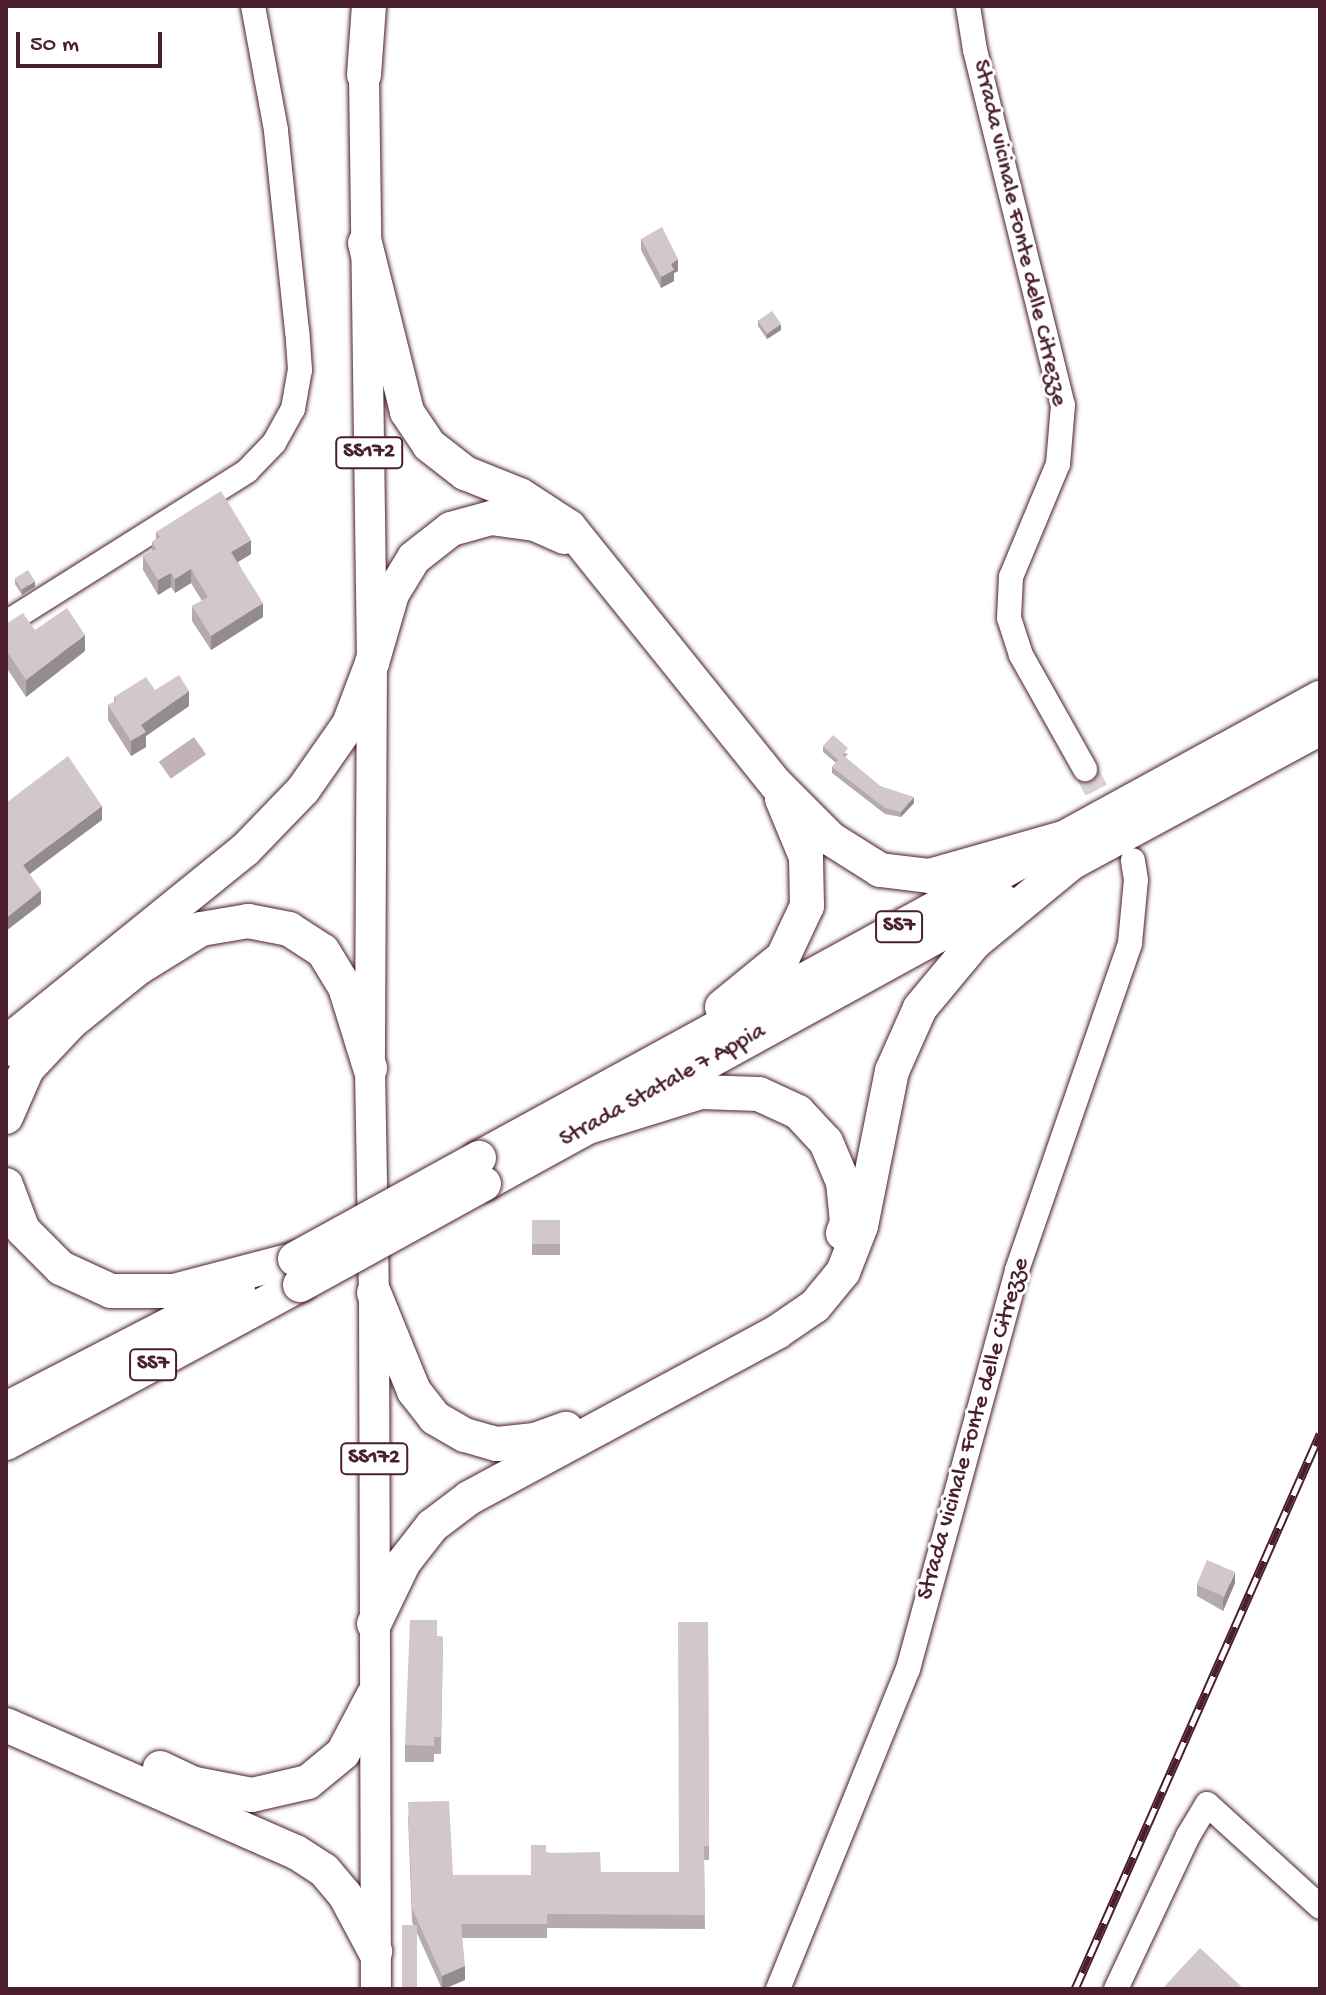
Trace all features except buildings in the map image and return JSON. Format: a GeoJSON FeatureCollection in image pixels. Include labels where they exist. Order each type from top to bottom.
{"type":"FeatureCollection","features":[{"type":"Feature","properties":{"kind":"highway","name":"SS172"},"geometry":{"type":"LineString","coordinates":[[361,6],[364,75]]}},
{"type":"Feature","properties":{"kind":"highway","name":"SS172"},"geometry":{"type":"LineString","coordinates":[[364,75],[369,6]]}},
{"type":"Feature","properties":{"kind":"highway"},"geometry":{"type":"LineString","coordinates":[[365,243],[407,412],[429,445],[465,473],[546,509],[569,527],[776,784],[831,839],[880,870],[929,876],[1069,849]]}},
{"type":"Feature","properties":{"kind":"highway"},"geometry":{"type":"LineString","coordinates":[[6,1049],[15,1036],[245,850],[303,790],[349,724],[372,663],[392,594],[414,558],[451,529],[491,518],[535,524],[562,535],[597,560]]}},
{"type":"Feature","properties":{"kind":"highway","name":"Strada Statale 7 Appia"},"geometry":{"type":"LineString","coordinates":[[481,1171],[588,1127],[1069,849],[1320,698]]}},
{"type":"Feature","properties":{"kind":"highway","name":"Strada Statale 7 Appia"},"geometry":{"type":"LineString","coordinates":[[10,1434],[481,1171],[657,1060],[1069,849],[1320,728]]}},
{"type":"Feature","properties":{"kind":"highway"},"geometry":{"type":"LineString","coordinates":[[657,1060],[783,957],[807,906],[806,857],[776,784]]}},
{"type":"Feature","properties":{"kind":"highway"},"geometry":{"type":"LineString","coordinates":[[374,1624],[404,1562],[432,1526],[469,1498],[777,1332],[815,1306],[843,1272],[861,1226],[892,1071],[920,1008],[975,942],[1069,849]]}},
{"type":"Feature","properties":{"kind":"highway"},"geometry":{"type":"LineString","coordinates":[[6,1117],[27,1069],[82,1013],[138,968],[201,929],[248,921],[289,929],[323,951],[345,987],[370,1068]]}},
{"type":"Feature","properties":{"kind":"highway"},"geometry":{"type":"LineString","coordinates":[[374,1293],[414,1391],[435,1418],[465,1435],[497,1444],[535,1440],[574,1426],[679,1371],[770,1322],[807,1297],[832,1266],[847,1222],[843,1182],[826,1142],[798,1112],[759,1094],[701,1092],[588,1127]]}},
{"type":"Feature","properties":{"kind":"highway"},"geometry":{"type":"LineString","coordinates":[[6,1185],[23,1230],[61,1268],[111,1291],[174,1291],[298,1272]]}},
{"type":"Feature","properties":{"kind":"highway"},"geometry":{"type":"LineString","coordinates":[[6,1701],[195,1784],[252,1795],[308,1782],[343,1753],[373,1696]]}},
{"type":"Feature","properties":{"kind":"highway"},"geometry":{"type":"LineString","coordinates":[[6,1725],[296,1852],[324,1870],[345,1895],[375,1951]]}},
{"type":"Feature","properties":{"kind":"main road","name":"SS172"},"geometry":{"type":"LineString","coordinates":[[364,75],[372,663],[370,1068],[374,1293],[376,1989]]}},
{"type":"Feature","properties":{"kind":"street"},"geometry":{"type":"LineString","coordinates":[[6,623],[247,471],[274,443],[293,409],[300,370],[294,300],[276,130],[253,6]]}},
{"type":"Feature","properties":{"kind":"street","name":"Strada vicinale Fonte delle Citrezze"},"geometry":{"type":"LineString","coordinates":[[968,6],[975,50],[1063,405],[1058,464],[1011,577],[1009,618],[1021,655],[1085,769]]}},
{"type":"Feature","properties":{"kind":"street","name":"Strada vicinale Fonte delle Citrezze"},"geometry":{"type":"LineString","coordinates":[[778,1989],[908,1669],[1017,1270],[1130,943],[1136,880],[1133,860]]}},
{"type":"Feature","properties":{"kind":"street"},"geometry":{"type":"LineString","coordinates":[[1116,1989],[1188,1836],[1207,1804],[1320,1907]]}},
{"type":"Feature","properties":{"kind":"shaded area"},"geometry":{"type":"Polygon","coordinates":[[[194,737],[206,754],[171,779],[159,762],[194,737]]]}},
{"type":"Feature","properties":{"kind":"tunnel"},"geometry":{"type":"LineString","coordinates":[[1085,769],[1116,827]]}},
{"type":"Feature","properties":{"kind":"railway"},"geometry":{"type":"LineString","coordinates":[[1075,1989],[1320,1434]]}}]}
